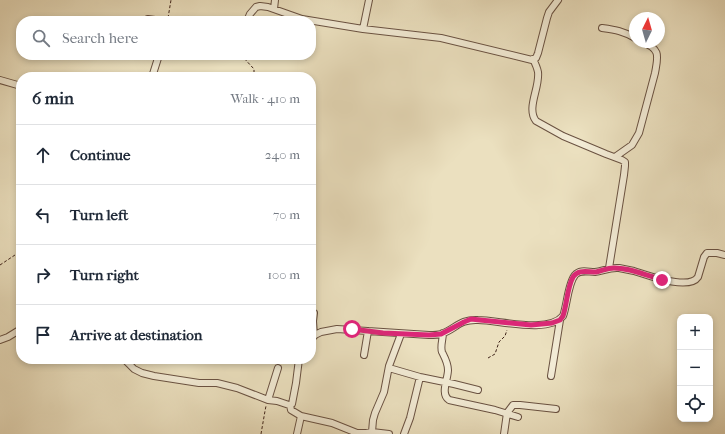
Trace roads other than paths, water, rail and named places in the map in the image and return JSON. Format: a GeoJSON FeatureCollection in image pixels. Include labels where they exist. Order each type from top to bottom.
{"type":"FeatureCollection","features":[{"type":"Feature","properties":{"kind":"street"},"geometry":{"type":"LineString","coordinates":[[274,9],[275,0]]}},
{"type":"Feature","properties":{"kind":"street"},"geometry":{"type":"LineString","coordinates":[[363,29],[369,0]]}},
{"type":"Feature","properties":{"kind":"street"},"geometry":{"type":"LineString","coordinates":[[533,60],[536,58],[538,53],[549,12],[558,0]]}},
{"type":"Feature","properties":{"kind":"street"},"geometry":{"type":"LineString","coordinates":[[250,16],[256,7],[256,3],[290,16]]}},
{"type":"Feature","properties":{"kind":"street"},"geometry":{"type":"LineString","coordinates":[[316,22],[441,38],[533,60]]}},
{"type":"Feature","properties":{"kind":"street"},"geometry":{"type":"LineString","coordinates":[[602,28],[621,31],[629,34]]}},
{"type":"Feature","properties":{"kind":"street"},"geometry":{"type":"LineString","coordinates":[[615,157],[632,145],[639,133],[657,64],[657,53],[653,48]]}},
{"type":"Feature","properties":{"kind":"street"},"geometry":{"type":"LineString","coordinates":[[154,72],[157,60]]}},
{"type":"Feature","properties":{"kind":"street"},"geometry":{"type":"LineString","coordinates":[[533,60],[538,72],[532,104],[533,117],[536,121],[563,136],[625,162],[626,166],[609,268]]}},
{"type":"Feature","properties":{"kind":"street"},"geometry":{"type":"LineString","coordinates":[[0,80],[16,85]]}},
{"type":"Feature","properties":{"kind":"street"},"geometry":{"type":"LineString","coordinates":[[550,376],[560,320],[563,316],[571,283],[574,276],[578,273],[583,271],[600,271],[609,268],[619,268],[662,280],[692,282],[698,277],[704,257],[707,253],[718,253],[725,255]]}},
{"type":"Feature","properties":{"kind":"street"},"geometry":{"type":"LineString","coordinates":[[316,334],[336,329],[429,335],[444,333],[471,319],[531,325],[552,323],[560,320]]}},
{"type":"Feature","properties":{"kind":"street"},"geometry":{"type":"LineString","coordinates":[[0,340],[16,331]]}},
{"type":"Feature","properties":{"kind":"street"},"geometry":{"type":"LineString","coordinates":[[364,355],[368,331]]}},
{"type":"Feature","properties":{"kind":"street"},"geometry":{"type":"LineString","coordinates":[[444,333],[442,352],[447,362],[448,370],[445,394],[446,398],[518,417]]}},
{"type":"Feature","properties":{"kind":"street"},"geometry":{"type":"LineString","coordinates":[[372,432],[375,413],[384,392],[389,368],[401,334]]}},
{"type":"Feature","properties":{"kind":"street"},"geometry":{"type":"LineString","coordinates":[[129,364],[134,369],[142,373],[198,383],[217,383],[237,388],[268,400],[290,405]]}},
{"type":"Feature","properties":{"kind":"street"},"geometry":{"type":"LineString","coordinates":[[298,364],[292,404],[290,405],[291,410],[301,416],[332,423],[357,433],[372,432],[389,434]]}},
{"type":"Feature","properties":{"kind":"street"},"geometry":{"type":"LineString","coordinates":[[268,400],[278,368]]}},
{"type":"Feature","properties":{"kind":"street"},"geometry":{"type":"LineString","coordinates":[[389,368],[420,377],[478,390]]}},
{"type":"Feature","properties":{"kind":"street"},"geometry":{"type":"LineString","coordinates":[[404,434],[410,418],[420,377]]}},
{"type":"Feature","properties":{"kind":"street"},"geometry":{"type":"LineString","coordinates":[[504,434],[506,413],[513,405],[516,404],[556,409]]}},
{"type":"Feature","properties":{"kind":"street"},"geometry":{"type":"LineString","coordinates":[[298,434],[301,416]]}}]}
